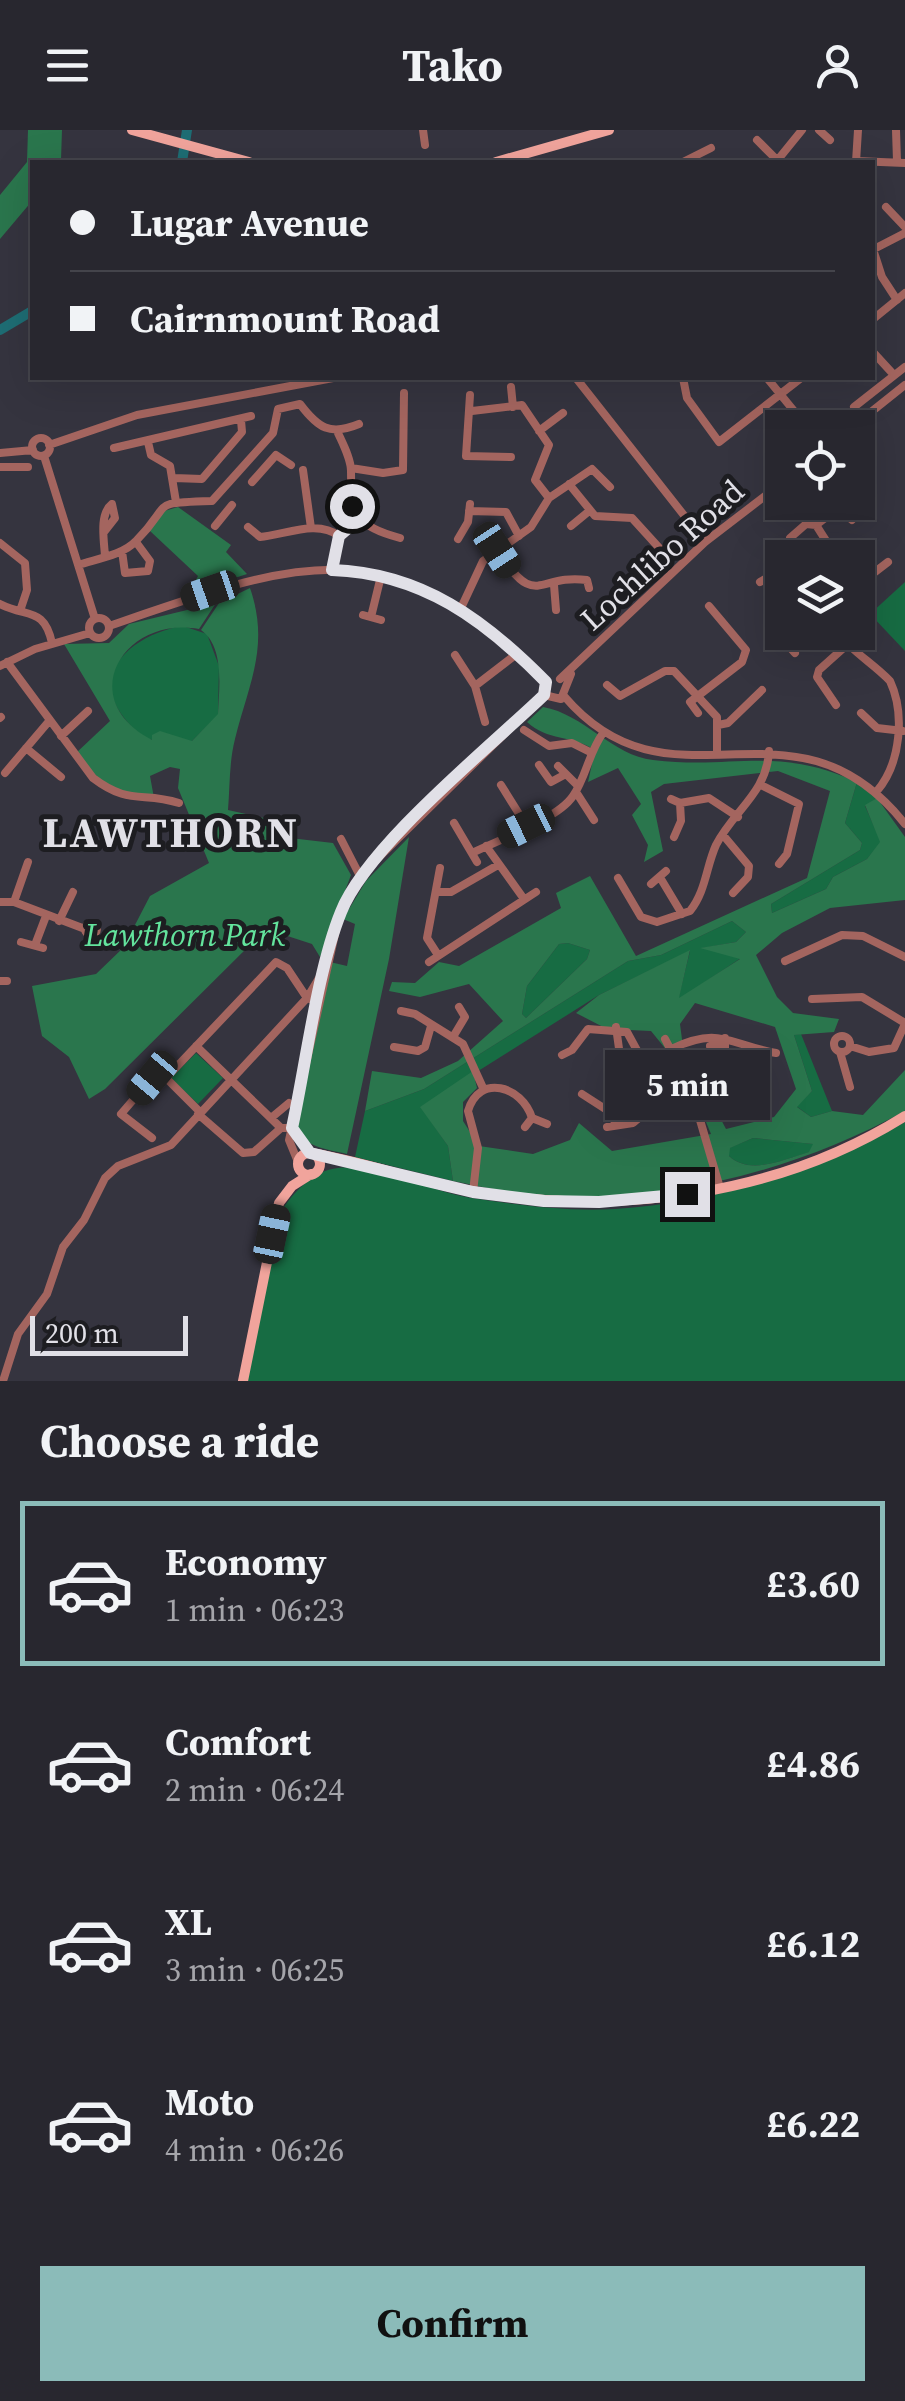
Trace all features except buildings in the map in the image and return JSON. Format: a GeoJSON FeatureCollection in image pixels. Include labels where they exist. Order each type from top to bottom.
{"type":"FeatureCollection","features":[{"type":"Feature","properties":{"kind":"main road"},"geometry":{"type":"LineString","coordinates":[[132,130],[241,160]]}},
{"type":"Feature","properties":{"kind":"main road"},"geometry":{"type":"LineString","coordinates":[[536,157],[610,130]]}},
{"type":"Feature","properties":{"kind":"main road"},"geometry":{"type":"LineString","coordinates":[[310,1153],[473,1192],[599,1202],[720,1188],[815,1163],[905,1116]]}},
{"type":"Feature","properties":{"kind":"main road"},"geometry":{"type":"LineString","coordinates":[[292,1186],[298,1164],[310,1153]]}},
{"type":"Feature","properties":{"kind":"main road"},"geometry":{"type":"LineString","coordinates":[[310,1153],[319,1160],[314,1172]]}},
{"type":"Feature","properties":{"kind":"main road"},"geometry":{"type":"LineString","coordinates":[[243,1381],[279,1203],[292,1186],[314,1172],[346,1162]]}},
{"type":"Feature","properties":{"kind":"main road"},"geometry":{"type":"LineString","coordinates":[[298,1164],[314,1172]]}},
{"type":"Feature","properties":{"kind":"street"},"geometry":{"type":"LineString","coordinates":[[423,130],[425,145]]}},
{"type":"Feature","properties":{"kind":"street"},"geometry":{"type":"LineString","coordinates":[[562,130],[566,143]]}},
{"type":"Feature","properties":{"kind":"street"},"geometry":{"type":"LineString","coordinates":[[779,160],[802,130]]}},
{"type":"Feature","properties":{"kind":"street"},"geometry":{"type":"LineString","coordinates":[[819,130],[830,140]]}},
{"type":"Feature","properties":{"kind":"street"},"geometry":{"type":"LineString","coordinates":[[856,160],[858,130]]}},
{"type":"Feature","properties":{"kind":"street"},"geometry":{"type":"LineString","coordinates":[[875,162],[901,162],[896,130]]}},
{"type":"Feature","properties":{"kind":"street"},"geometry":{"type":"LineString","coordinates":[[757,140],[775,160]]}},
{"type":"Feature","properties":{"kind":"street"},"geometry":{"type":"LineString","coordinates":[[686,160],[710,148]]}},
{"type":"Feature","properties":{"kind":"street"},"geometry":{"type":"LineString","coordinates":[[875,247],[905,230],[886,207]]}},
{"type":"Feature","properties":{"kind":"street"},"geometry":{"type":"LineString","coordinates":[[875,254],[882,277],[901,296],[875,318]]}},
{"type":"Feature","properties":{"kind":"street"},"geometry":{"type":"LineString","coordinates":[[875,354],[894,375]]}},
{"type":"Feature","properties":{"kind":"street"},"geometry":{"type":"LineString","coordinates":[[854,408],[905,367]]}},
{"type":"Feature","properties":{"kind":"street"},"geometry":{"type":"LineString","coordinates":[[44,456],[50,445],[137,414],[322,380]]}},
{"type":"Feature","properties":{"kind":"street"},"geometry":{"type":"LineString","coordinates":[[578,380],[705,542]]}},
{"type":"Feature","properties":{"kind":"street"},"geometry":{"type":"LineString","coordinates":[[683,380],[687,398],[719,442],[799,380]]}},
{"type":"Feature","properties":{"kind":"street"},"geometry":{"type":"LineString","coordinates":[[769,380],[794,410]]}},
{"type":"Feature","properties":{"kind":"street"},"geometry":{"type":"LineString","coordinates":[[874,410],[905,385]]}},
{"type":"Feature","properties":{"kind":"street"},"geometry":{"type":"LineString","coordinates":[[511,387],[514,407]]}},
{"type":"Feature","properties":{"kind":"street"},"geometry":{"type":"LineString","coordinates":[[352,468],[383,474],[403,470],[404,392]]}},
{"type":"Feature","properties":{"kind":"street"},"geometry":{"type":"LineString","coordinates":[[470,395],[472,411],[466,456],[511,457]]}},
{"type":"Feature","properties":{"kind":"street"},"geometry":{"type":"LineString","coordinates":[[78,565],[122,551],[136,542],[159,508],[176,502],[212,501],[273,432],[278,410],[288,403],[300,404],[313,422],[338,433],[352,468],[349,497],[360,518],[374,531],[400,538]]}},
{"type":"Feature","properties":{"kind":"street"},"geometry":{"type":"LineString","coordinates":[[472,411],[522,406],[548,444],[536,480],[550,498]]}},
{"type":"Feature","properties":{"kind":"street"},"geometry":{"type":"LineString","coordinates":[[539,431],[563,412]]}},
{"type":"Feature","properties":{"kind":"street"},"geometry":{"type":"LineString","coordinates":[[114,448],[251,416]]}},
{"type":"Feature","properties":{"kind":"street"},"geometry":{"type":"LineString","coordinates":[[174,478],[202,479],[242,432],[241,420]]}},
{"type":"Feature","properties":{"kind":"street"},"geometry":{"type":"LineString","coordinates":[[338,433],[359,424]]}},
{"type":"Feature","properties":{"kind":"street"},"geometry":{"type":"LineString","coordinates":[[33,450],[40,439],[50,445]]}},
{"type":"Feature","properties":{"kind":"street"},"geometry":{"type":"LineString","coordinates":[[148,442],[151,455],[170,466],[176,502]]}},
{"type":"Feature","properties":{"kind":"street"},"geometry":{"type":"LineString","coordinates":[[0,453],[33,450],[44,456],[96,619],[90,633]]}},
{"type":"Feature","properties":{"kind":"street"},"geometry":{"type":"LineString","coordinates":[[221,458],[254,479],[276,455],[291,466]]}},
{"type":"Feature","properties":{"kind":"street"},"geometry":{"type":"LineString","coordinates":[[0,467],[28,467]]}},
{"type":"Feature","properties":{"kind":"street"},"geometry":{"type":"LineString","coordinates":[[460,608],[483,560],[531,527],[550,498],[592,469],[610,487]]}},
{"type":"Feature","properties":{"kind":"street"},"geometry":{"type":"LineString","coordinates":[[303,470],[311,528]]}},
{"type":"Feature","properties":{"kind":"street"},"geometry":{"type":"LineString","coordinates":[[569,484],[588,512],[602,518],[632,518],[665,549],[652,563]]}},
{"type":"Feature","properties":{"kind":"street","name":"Lochlibo Road"},"geometry":{"type":"LineString","coordinates":[[562,682],[705,542],[765,496]]}},
{"type":"Feature","properties":{"kind":"street"},"geometry":{"type":"LineString","coordinates":[[294,500],[307,498]]}},
{"type":"Feature","properties":{"kind":"street"},"geometry":{"type":"LineString","coordinates":[[212,501],[224,515]]}},
{"type":"Feature","properties":{"kind":"street"},"geometry":{"type":"LineString","coordinates":[[214,526],[232,505]]}},
{"type":"Feature","properties":{"kind":"street"},"geometry":{"type":"LineString","coordinates":[[458,539],[469,508],[506,512],[519,536]]}},
{"type":"Feature","properties":{"kind":"street"},"geometry":{"type":"LineString","coordinates":[[572,526],[588,512]]}},
{"type":"Feature","properties":{"kind":"street"},"geometry":{"type":"LineString","coordinates":[[332,570],[339,536],[360,518]]}},
{"type":"Feature","properties":{"kind":"street"},"geometry":{"type":"LineString","coordinates":[[791,540],[806,524],[816,525],[822,520]]}},
{"type":"Feature","properties":{"kind":"street"},"geometry":{"type":"LineString","coordinates":[[816,525],[826,540]]}},
{"type":"Feature","properties":{"kind":"street"},"geometry":{"type":"LineString","coordinates":[[248,527],[260,536],[329,528],[339,536]]}},
{"type":"Feature","properties":{"kind":"street"},"geometry":{"type":"LineString","coordinates":[[104,532],[105,556]]}},
{"type":"Feature","properties":{"kind":"street"},"geometry":{"type":"LineString","coordinates":[[122,551],[125,573],[148,571],[150,562],[136,542]]}},
{"type":"Feature","properties":{"kind":"street"},"geometry":{"type":"LineString","coordinates":[[0,543],[25,563],[27,590],[20,611]]}},
{"type":"Feature","properties":{"kind":"street"},"geometry":{"type":"LineString","coordinates":[[497,550],[520,580],[538,588],[554,585],[566,577],[590,580]]}},
{"type":"Feature","properties":{"kind":"street"},"geometry":{"type":"LineString","coordinates":[[875,572],[888,562]]}},
{"type":"Feature","properties":{"kind":"street"},"geometry":{"type":"LineString","coordinates":[[179,802],[112,792],[93,778],[4,664],[52,643],[90,633],[102,638],[109,626],[237,581],[291,570],[332,570],[406,582],[460,608],[518,653],[546,682],[562,682],[561,698]]}},
{"type":"Feature","properties":{"kind":"street"},"geometry":{"type":"LineString","coordinates":[[381,576],[367,616],[381,620]]}},
{"type":"Feature","properties":{"kind":"street"},"geometry":{"type":"LineString","coordinates":[[760,582],[765,579]]}},
{"type":"Feature","properties":{"kind":"street"},"geometry":{"type":"LineString","coordinates":[[554,585],[556,610]]}},
{"type":"Feature","properties":{"kind":"street"},"geometry":{"type":"LineString","coordinates":[[0,604],[40,617],[48,624],[52,643]]}},
{"type":"Feature","properties":{"kind":"street"},"geometry":{"type":"LineString","coordinates":[[698,713],[690,704],[745,656],[746,650],[709,606]]}},
{"type":"Feature","properties":{"kind":"street"},"geometry":{"type":"LineString","coordinates":[[96,619],[104,619],[109,626]]}},
{"type":"Feature","properties":{"kind":"street"},"geometry":{"type":"LineString","coordinates":[[792,650],[795,653]]}},
{"type":"Feature","properties":{"kind":"street"},"geometry":{"type":"LineString","coordinates":[[836,705],[816,677],[842,650]]}},
{"type":"Feature","properties":{"kind":"street"},"geometry":{"type":"LineString","coordinates":[[855,650],[902,692],[903,732],[896,762],[876,791]]}},
{"type":"Feature","properties":{"kind":"street"},"geometry":{"type":"LineString","coordinates":[[475,686],[518,653]]}},
{"type":"Feature","properties":{"kind":"street"},"geometry":{"type":"LineString","coordinates":[[454,655],[475,686],[485,722]]}},
{"type":"Feature","properties":{"kind":"street"},"geometry":{"type":"LineString","coordinates":[[606,685],[620,696],[671,670],[713,711],[718,726],[717,754]]}},
{"type":"Feature","properties":{"kind":"street"},"geometry":{"type":"LineString","coordinates":[[298,1164],[290,1149],[292,1128],[340,912],[360,876],[544,695],[546,682]]}},
{"type":"Feature","properties":{"kind":"street"},"geometry":{"type":"LineString","coordinates":[[718,726],[728,723],[762,690]]}},
{"type":"Feature","properties":{"kind":"street"},"geometry":{"type":"LineString","coordinates":[[544,695],[561,698],[603,732],[642,751],[769,751],[820,759],[876,791],[905,824]]}},
{"type":"Feature","properties":{"kind":"street"},"geometry":{"type":"LineString","coordinates":[[62,736],[88,711]]}},
{"type":"Feature","properties":{"kind":"street"},"geometry":{"type":"LineString","coordinates":[[861,713],[878,728],[903,732]]}},
{"type":"Feature","properties":{"kind":"street"},"geometry":{"type":"LineString","coordinates":[[5,774],[50,720]]}},
{"type":"Feature","properties":{"kind":"street"},"geometry":{"type":"LineString","coordinates":[[524,730],[549,746],[572,742],[590,752]]}},
{"type":"Feature","properties":{"kind":"street"},"geometry":{"type":"LineString","coordinates":[[454,823],[475,857],[486,846],[562,808],[577,789],[590,752],[603,732]]}},
{"type":"Feature","properties":{"kind":"street"},"geometry":{"type":"LineString","coordinates":[[26,748],[61,777]]}},
{"type":"Feature","properties":{"kind":"street"},"geometry":{"type":"LineString","coordinates":[[618,878],[641,918],[657,922],[682,914],[694,904],[723,835],[761,785],[769,751]]}},
{"type":"Feature","properties":{"kind":"street"},"geometry":{"type":"LineString","coordinates":[[539,765],[551,782],[564,775]]}},
{"type":"Feature","properties":{"kind":"street"},"geometry":{"type":"LineString","coordinates":[[558,766],[577,789],[594,820]]}},
{"type":"Feature","properties":{"kind":"street"},"geometry":{"type":"LineString","coordinates":[[500,785],[526,826]]}},
{"type":"Feature","properties":{"kind":"street"},"geometry":{"type":"LineString","coordinates":[[761,785],[799,804],[787,854],[779,864]]}},
{"type":"Feature","properties":{"kind":"street"},"geometry":{"type":"LineString","coordinates":[[674,837],[681,821],[675,801],[710,798],[738,817]]}},
{"type":"Feature","properties":{"kind":"street"},"geometry":{"type":"LineString","coordinates":[[723,835],[745,858],[752,879],[733,892]]}},
{"type":"Feature","properties":{"kind":"street"},"geometry":{"type":"LineString","coordinates":[[340,839],[360,876]]}},
{"type":"Feature","properties":{"kind":"street"},"geometry":{"type":"LineString","coordinates":[[486,846],[524,900]]}},
{"type":"Feature","properties":{"kind":"street"},"geometry":{"type":"LineString","coordinates":[[787,854],[800,858]]}},
{"type":"Feature","properties":{"kind":"street"},"geometry":{"type":"LineString","coordinates":[[14,902],[28,862]]}},
{"type":"Feature","properties":{"kind":"street"},"geometry":{"type":"LineString","coordinates":[[436,892],[451,892],[498,866]]}},
{"type":"Feature","properties":{"kind":"street"},"geometry":{"type":"LineString","coordinates":[[438,954],[427,938],[440,868]]}},
{"type":"Feature","properties":{"kind":"street"},"geometry":{"type":"LineString","coordinates":[[659,878],[682,914]]}},
{"type":"Feature","properties":{"kind":"street"},"geometry":{"type":"LineString","coordinates":[[59,922],[73,892]]}},
{"type":"Feature","properties":{"kind":"street"},"geometry":{"type":"LineString","coordinates":[[428,962],[536,892]]}},
{"type":"Feature","properties":{"kind":"street"},"geometry":{"type":"LineString","coordinates":[[0,902],[14,902],[85,929]]}},
{"type":"Feature","properties":{"kind":"street"},"geometry":{"type":"LineString","coordinates":[[21,942],[39,947],[46,916]]}},
{"type":"Feature","properties":{"kind":"street"},"geometry":{"type":"LineString","coordinates":[[786,961],[842,935],[863,936],[905,956]]}},
{"type":"Feature","properties":{"kind":"street"},"geometry":{"type":"LineString","coordinates":[[166,1078],[276,962],[287,968],[307,998],[318,1002]]}},
{"type":"Feature","properties":{"kind":"street"},"geometry":{"type":"LineString","coordinates":[[2,1381],[18,1334],[47,1294],[63,1247],[84,1220],[105,1178],[118,1166],[171,1145],[307,998],[327,966]]}},
{"type":"Feature","properties":{"kind":"street"},"geometry":{"type":"LineString","coordinates":[[812,999],[862,997],[905,1024],[894,1048],[883,1053],[850,1046],[840,1052]]}},
{"type":"Feature","properties":{"kind":"street"},"geometry":{"type":"LineString","coordinates":[[454,1037],[465,1017],[459,1007]]}},
{"type":"Feature","properties":{"kind":"street"},"geometry":{"type":"LineString","coordinates":[[401,1010],[416,1014],[430,1026],[454,1037],[474,1062],[484,1090]]}},
{"type":"Feature","properties":{"kind":"street"},"geometry":{"type":"LineString","coordinates":[[394,1048],[418,1051],[425,1047],[430,1026]]}},
{"type":"Feature","properties":{"kind":"street"},"geometry":{"type":"LineString","coordinates":[[562,1056],[572,1050],[588,1028],[626,1032],[663,1098]]}},
{"type":"Feature","properties":{"kind":"street"},"geometry":{"type":"LineString","coordinates":[[616,1028],[622,1063],[643,1058]]}},
{"type":"Feature","properties":{"kind":"street"},"geometry":{"type":"LineString","coordinates":[[671,1049],[700,1036],[772,1052],[762,1093],[750,1102]]}},
{"type":"Feature","properties":{"kind":"street"},"geometry":{"type":"LineString","coordinates":[[850,1046],[848,1038],[839,1037],[834,1044],[850,1088]]}},
{"type":"Feature","properties":{"kind":"street"},"geometry":{"type":"LineString","coordinates":[[665,1040],[690,1086],[720,1188]]}},
{"type":"Feature","properties":{"kind":"street"},"geometry":{"type":"LineString","coordinates":[[196,1046],[281,1128]]}},
{"type":"Feature","properties":{"kind":"street"},"geometry":{"type":"LineString","coordinates":[[152,1138],[122,1114],[152,1078],[166,1078],[243,1153],[254,1152],[281,1128],[292,1128]]}},
{"type":"Feature","properties":{"kind":"street"},"geometry":{"type":"LineString","coordinates":[[598,1088],[587,1097],[614,1114],[611,1126],[633,1123],[663,1098],[690,1086]]}},
{"type":"Feature","properties":{"kind":"street"},"geometry":{"type":"LineString","coordinates":[[484,1090],[520,1094],[532,1118],[547,1124]]}},
{"type":"Feature","properties":{"kind":"street"},"geometry":{"type":"LineString","coordinates":[[473,1192],[478,1148],[468,1111],[484,1090]]}},
{"type":"Feature","properties":{"kind":"street"},"geometry":{"type":"LineString","coordinates":[[271,1118],[289,1103]]}},
{"type":"Feature","properties":{"kind":"street"},"geometry":{"type":"LineString","coordinates":[[525,1127],[532,1118]]}},
{"type":"Feature","properties":{"kind":"street"},"geometry":{"type":"LineString","coordinates":[[292,1128],[310,1153]]}},
{"type":"Feature","properties":{"kind":"green space"},"geometry":{"type":"Polygon","coordinates":[[[28,130],[62,130],[61,160],[30,160],[30,203],[0,239],[0,195],[27,162],[28,130]]]}},
{"type":"Feature","properties":{"kind":"green space"},"geometry":{"type":"Polygon","coordinates":[[[178,507],[231,545],[226,552],[247,574],[189,593],[198,576],[150,531],[161,512],[178,507]]]}},
{"type":"Feature","properties":{"kind":"green space"},"geometry":{"type":"Polygon","coordinates":[[[905,582],[905,651],[875,619],[875,609],[905,582]]]}},
{"type":"Feature","properties":{"kind":"green space","name":"Lawthorn Park"},"geometry":{"type":"Polygon","coordinates":[[[250,588],[256,609],[258,646],[233,748],[228,810],[286,823],[290,838],[333,843],[351,875],[320,957],[312,944],[266,929],[105,1089],[89,1099],[69,1057],[42,1036],[32,986],[96,974],[123,948],[150,896],[209,863],[178,788],[180,769],[170,767],[150,776],[154,798],[112,792],[75,754],[110,721],[64,644],[109,643],[129,624],[216,603],[199,629],[172,628],[149,635],[130,647],[118,664],[112,683],[115,703],[128,723],[152,740],[152,735],[160,731],[192,741],[218,714],[217,657],[209,637],[201,630],[219,603],[250,588]]]}},
{"type":"Feature","properties":{"kind":"green space"},"geometry":{"type":"Polygon","coordinates":[[[183,626],[207,634],[219,666],[218,715],[192,741],[152,740],[135,730],[122,715],[113,698],[111,682],[115,668],[136,644],[183,626]]]}},
{"type":"Feature","properties":{"kind":"green space"},"geometry":{"type":"Polygon","coordinates":[[[543,707],[572,718],[638,757],[682,762],[778,761],[802,764],[857,782],[845,823],[862,843],[860,850],[771,904],[772,913],[826,889],[833,877],[867,859],[880,842],[865,805],[877,798],[905,837],[905,900],[830,908],[782,933],[756,955],[777,997],[793,1013],[839,1019],[834,1032],[794,1035],[812,1091],[797,1107],[811,1117],[832,1111],[863,1115],[905,1070],[905,1111],[822,1150],[778,1165],[734,1178],[644,1194],[552,1197],[453,1181],[448,1146],[420,1107],[473,1071],[477,1088],[463,1102],[463,1121],[479,1146],[533,1154],[570,1140],[579,1123],[612,1151],[711,1134],[686,1074],[651,1031],[607,1029],[576,1013],[599,995],[690,950],[679,998],[740,959],[700,948],[736,942],[746,932],[732,921],[661,955],[628,961],[424,1089],[365,1111],[372,1071],[421,1078],[458,1061],[503,1021],[469,984],[420,997],[389,991],[392,982],[415,983],[439,962],[459,966],[561,908],[556,893],[590,876],[636,956],[807,878],[830,791],[778,771],[664,784],[651,792],[663,851],[644,862],[648,845],[632,815],[641,804],[618,768],[588,782],[595,750],[543,732],[527,722],[543,707]],[[559,944],[527,986],[522,1014],[526,1018],[587,959],[590,950],[559,944]],[[695,1003],[680,1024],[683,1047],[726,1129],[774,1117],[796,1089],[775,1027],[695,1003]],[[753,1138],[730,1148],[729,1156],[738,1162],[757,1165],[809,1152],[813,1144],[753,1138]]]}},
{"type":"Feature","properties":{"kind":"green space"},"geometry":{"type":"Polygon","coordinates":[[[857,782],[877,798],[865,806],[881,842],[867,859],[833,877],[826,889],[772,913],[771,904],[860,850],[862,843],[845,823],[857,782]]]}},
{"type":"Feature","properties":{"kind":"green space"},"geometry":{"type":"Polygon","coordinates":[[[409,837],[389,959],[347,1154],[324,1149],[305,1139],[297,1127],[330,962],[347,966],[355,924],[343,919],[366,881],[409,837]]]}},
{"type":"Feature","properties":{"kind":"green space"},"geometry":{"type":"Polygon","coordinates":[[[732,921],[746,932],[736,942],[703,948],[741,958],[678,1000],[690,951],[599,995],[421,1107],[448,1146],[453,1181],[355,1157],[365,1111],[424,1089],[628,961],[661,955],[732,921]]]}},
{"type":"Feature","properties":{"kind":"green space"},"geometry":{"type":"Polygon","coordinates":[[[559,944],[590,950],[587,959],[526,1018],[522,1014],[527,986],[559,944]]]}},
{"type":"Feature","properties":{"kind":"green space"},"geometry":{"type":"Polygon","coordinates":[[[801,1034],[832,1111],[811,1117],[796,1106],[812,1091],[794,1035],[801,1034]]]}},
{"type":"Feature","properties":{"kind":"green space"},"geometry":{"type":"Polygon","coordinates":[[[196,1053],[223,1078],[198,1104],[171,1078],[196,1053]]]}},
{"type":"Feature","properties":{"kind":"green space"},"geometry":{"type":"Polygon","coordinates":[[[905,1122],[905,1381],[245,1381],[280,1213],[304,1184],[320,1173],[355,1168],[471,1198],[561,1209],[615,1209],[690,1199],[765,1182],[837,1156],[905,1122]]]}},
{"type":"Feature","properties":{"kind":"green space"},"geometry":{"type":"Polygon","coordinates":[[[753,1138],[814,1144],[810,1152],[768,1164],[747,1165],[729,1156],[729,1148],[753,1138]]]}},
{"type":"Feature","properties":{"kind":"waterway"},"geometry":{"type":"LineString","coordinates":[[182,160],[187,130]]}},
{"type":"Feature","properties":{"kind":"waterway"},"geometry":{"type":"LineString","coordinates":[[0,330],[30,312]]}},
{"type":"Feature","properties":{"kind":"district","name":"LAWTHORN"},"geometry":{"type":"Point","coordinates":[171,832]}},
{"type":"Feature","properties":{"kind":"route"},"geometry":{"type":"LineString","coordinates":[[352,506],[360,518],[339,536],[333,548],[332,570],[381,576],[427,590],[494,630],[546,682],[544,695],[360,876],[340,912],[292,1128],[297,1141],[310,1153],[473,1192],[544,1201],[599,1202],[687,1194]]}}]}
